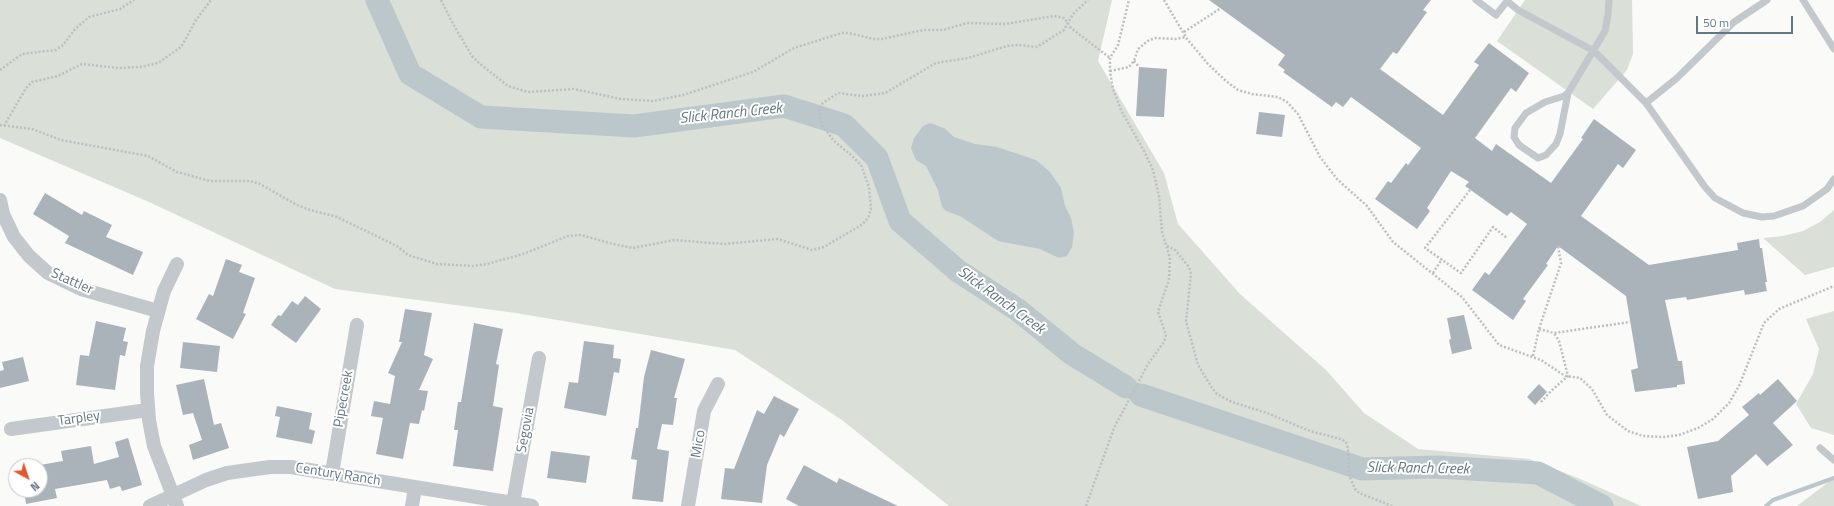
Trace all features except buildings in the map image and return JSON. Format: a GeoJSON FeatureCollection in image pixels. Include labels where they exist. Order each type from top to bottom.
{"type":"FeatureCollection","features":[{"type":"Feature","properties":{"kind":"street","name":"Stattler"},"geometry":{"type":"LineString","coordinates":[[0,200],[4,214],[14,237],[29,256],[48,272],[81,289],[158,311]]}},
{"type":"Feature","properties":{"kind":"street"},"geometry":{"type":"LineString","coordinates":[[175,500],[154,446],[148,410],[147,366],[158,311],[177,264]]}},
{"type":"Feature","properties":{"kind":"street","name":"Pipecreek"},"geometry":{"type":"LineString","coordinates":[[332,473],[357,325]]}},
{"type":"Feature","properties":{"kind":"street","name":"Segovia"},"geometry":{"type":"LineString","coordinates":[[513,503],[539,358]]}},
{"type":"Feature","properties":{"kind":"street","name":"Mico"},"geometry":{"type":"LineString","coordinates":[[688,506],[704,411],[718,384]]}},
{"type":"Feature","properties":{"kind":"street","name":"Tarpley"},"geometry":{"type":"LineString","coordinates":[[11,429],[148,410]]}},
{"type":"Feature","properties":{"kind":"street","name":"Century Ranch"},"geometry":{"type":"LineString","coordinates":[[150,506],[175,500],[206,480],[248,469],[291,467],[532,506]]}},
{"type":"Feature","properties":{"kind":"street"},"geometry":{"type":"LineString","coordinates":[[412,506],[415,487]]}},
{"type":"Feature","properties":{"kind":"lane"},"geometry":{"type":"LineString","coordinates":[[1476,0],[1496,15],[1507,1],[1518,10],[1594,51],[1646,102],[1705,187],[1715,198],[1743,213],[1762,217],[1774,216],[1803,206],[1827,189],[1834,179]]}},
{"type":"Feature","properties":{"kind":"lane"},"geometry":{"type":"LineString","coordinates":[[1568,93],[1564,96],[1545,102],[1526,113],[1515,128],[1514,137],[1519,144],[1538,158],[1546,155],[1556,144],[1560,134],[1568,93],[1605,31],[1609,0]]}},
{"type":"Feature","properties":{"kind":"lane"},"geometry":{"type":"LineString","coordinates":[[1646,102],[1677,78],[1734,22],[1766,0]]}},
{"type":"Feature","properties":{"kind":"lane"},"geometry":{"type":"LineString","coordinates":[[1803,0],[1834,49]]}},
{"type":"Feature","properties":{"kind":"lane"},"geometry":{"type":"LineString","coordinates":[[1820,448],[1834,460]]}},
{"type":"Feature","properties":{"kind":"path"},"geometry":{"type":"LineString","coordinates":[[0,70],[22,54],[56,50],[63,45],[76,29],[89,17],[120,9],[134,0]]}},
{"type":"Feature","properties":{"kind":"path"},"geometry":{"type":"LineString","coordinates":[[4,126],[26,88],[32,82],[58,76],[82,64],[103,68],[140,67],[158,62],[165,58],[181,47],[196,20],[211,0]]}},
{"type":"Feature","properties":{"kind":"path"},"geometry":{"type":"LineString","coordinates":[[441,0],[472,56],[508,86],[528,92],[574,89],[640,101],[653,101],[683,95],[753,72],[794,48],[842,33],[849,33],[873,39],[882,39],[922,30],[943,30],[967,23],[1005,24],[1054,16],[1064,18],[1068,24],[1110,58]]}},
{"type":"Feature","properties":{"kind":"path"},"geometry":{"type":"LineString","coordinates":[[0,125],[32,129],[61,140],[148,156],[177,172],[210,181],[230,183],[250,181],[272,190],[310,210],[337,217],[387,240],[408,255],[437,264],[473,266],[487,264],[522,254],[568,236],[581,235],[633,248],[675,240],[724,244],[778,240],[812,250],[824,247],[863,224],[869,216],[870,208],[869,187],[861,165],[834,141],[822,125],[819,109],[823,103],[838,93],[863,96],[885,93],[936,63],[968,58],[1007,46],[1018,45],[1037,47],[1064,30],[1073,14],[1088,0]]}},
{"type":"Feature","properties":{"kind":"path"},"geometry":{"type":"LineString","coordinates":[[1086,506],[1114,428],[1148,364],[1164,342],[1165,329],[1158,312],[1171,269],[1170,258],[1162,232],[1159,196],[1153,170],[1121,110],[1113,89],[1110,71],[1110,58],[1120,40],[1130,0]]}},
{"type":"Feature","properties":{"kind":"path"},"geometry":{"type":"LineString","coordinates":[[1164,0],[1186,36],[1208,64],[1226,81],[1238,90],[1252,94],[1278,97],[1287,102],[1298,114],[1320,156],[1337,179],[1367,206],[1393,242],[1462,297],[1499,345],[1533,356],[1568,376],[1580,378],[1587,384],[1607,415],[1628,431],[1643,436],[1663,437],[1679,435],[1698,428],[1713,419],[1729,403],[1739,386],[1758,336],[1764,323],[1772,314],[1791,303],[1834,286]]}},
{"type":"Feature","properties":{"kind":"path"},"geometry":{"type":"LineString","coordinates":[[1184,32],[1221,8]]}},
{"type":"Feature","properties":{"kind":"path"},"geometry":{"type":"LineString","coordinates":[[1110,71],[1129,67],[1134,61],[1138,49],[1149,40],[1156,38],[1176,39],[1186,36]]}},
{"type":"Feature","properties":{"kind":"path"},"geometry":{"type":"LineString","coordinates":[[1134,61],[1139,67]]}},
{"type":"Feature","properties":{"kind":"path"},"geometry":{"type":"LineString","coordinates":[[1470,190],[1425,248],[1461,273],[1494,227],[1507,238]]}},
{"type":"Feature","properties":{"kind":"path"},"geometry":{"type":"LineString","coordinates":[[1166,246],[1175,250],[1189,267],[1192,274],[1186,321],[1198,365],[1217,394],[1232,402],[1267,413],[1299,428],[1326,436],[1341,438],[1346,442],[1348,449],[1351,482],[1359,493],[1392,506]]}},
{"type":"Feature","properties":{"kind":"path"},"geometry":{"type":"LineString","coordinates":[[1533,356],[1539,329],[1561,263],[1558,246]]}},
{"type":"Feature","properties":{"kind":"path"},"geometry":{"type":"LineString","coordinates":[[1433,273],[1442,259]]}},
{"type":"Feature","properties":{"kind":"path"},"geometry":{"type":"LineString","coordinates":[[1539,329],[1554,333],[1630,322]]}},
{"type":"Feature","properties":{"kind":"path"},"geometry":{"type":"LineString","coordinates":[[1554,333],[1559,341],[1568,376]]}},
{"type":"Feature","properties":{"kind":"path"},"geometry":{"type":"LineString","coordinates":[[1541,402],[1568,376]]}},
{"type":"Feature","properties":{"kind":"shaded area"},"geometry":{"type":"Polygon","coordinates":[[[0,0],[1112,0],[1098,61],[1164,173],[1178,224],[1240,294],[1326,370],[1364,413],[1418,449],[1529,459],[1578,478],[1641,506],[949,506],[842,420],[735,350],[516,313],[335,289],[149,202],[0,138],[0,0]]]}},
{"type":"Feature","properties":{"kind":"shaded area"},"geometry":{"type":"Polygon","coordinates":[[[1525,0],[1632,0],[1633,54],[1627,70],[1593,109],[1497,41],[1525,0]]]}},
{"type":"Feature","properties":{"kind":"shaded area"},"geometry":{"type":"Polygon","coordinates":[[[930,123],[944,128],[954,137],[975,144],[997,147],[1036,160],[1050,172],[1061,188],[1065,206],[1071,218],[1074,233],[1072,247],[1067,256],[1059,258],[1040,249],[998,241],[960,216],[946,211],[942,207],[938,190],[926,166],[916,160],[911,148],[914,138],[923,126],[930,123]]]}},
{"type":"Feature","properties":{"kind":"shaded area"},"geometry":{"type":"Polygon","coordinates":[[[1834,210],[1834,267],[1805,275],[1763,238],[1783,236],[1803,231],[1820,222],[1834,210]]]}},
{"type":"Feature","properties":{"kind":"shaded area"},"geometry":{"type":"Polygon","coordinates":[[[1834,311],[1834,435],[1811,428],[1796,404],[1813,374],[1819,349],[1806,319],[1834,311]]]}},
{"type":"Feature","properties":{"kind":"shaded area"},"geometry":{"type":"Polygon","coordinates":[[[1834,478],[1834,506],[1797,506],[1834,478]]]}},
{"type":"Feature","properties":{"kind":"waterway","name":"Slick Ranch Creek"},"geometry":{"type":"LineString","coordinates":[[377,0],[410,74],[481,117],[634,126],[784,106],[844,125],[877,158],[900,221],[958,271],[1018,310],[1072,354],[1126,387]]}},
{"type":"Feature","properties":{"kind":"waterway","name":"Slick Ranch Creek"},"geometry":{"type":"LineString","coordinates":[[1141,395],[1362,469],[1437,467],[1538,473],[1602,506]]}},
{"type":"Feature","properties":{"kind":"waterway"},"geometry":{"type":"LineString","coordinates":[[1766,506],[1773,500],[1834,478]]}}]}
